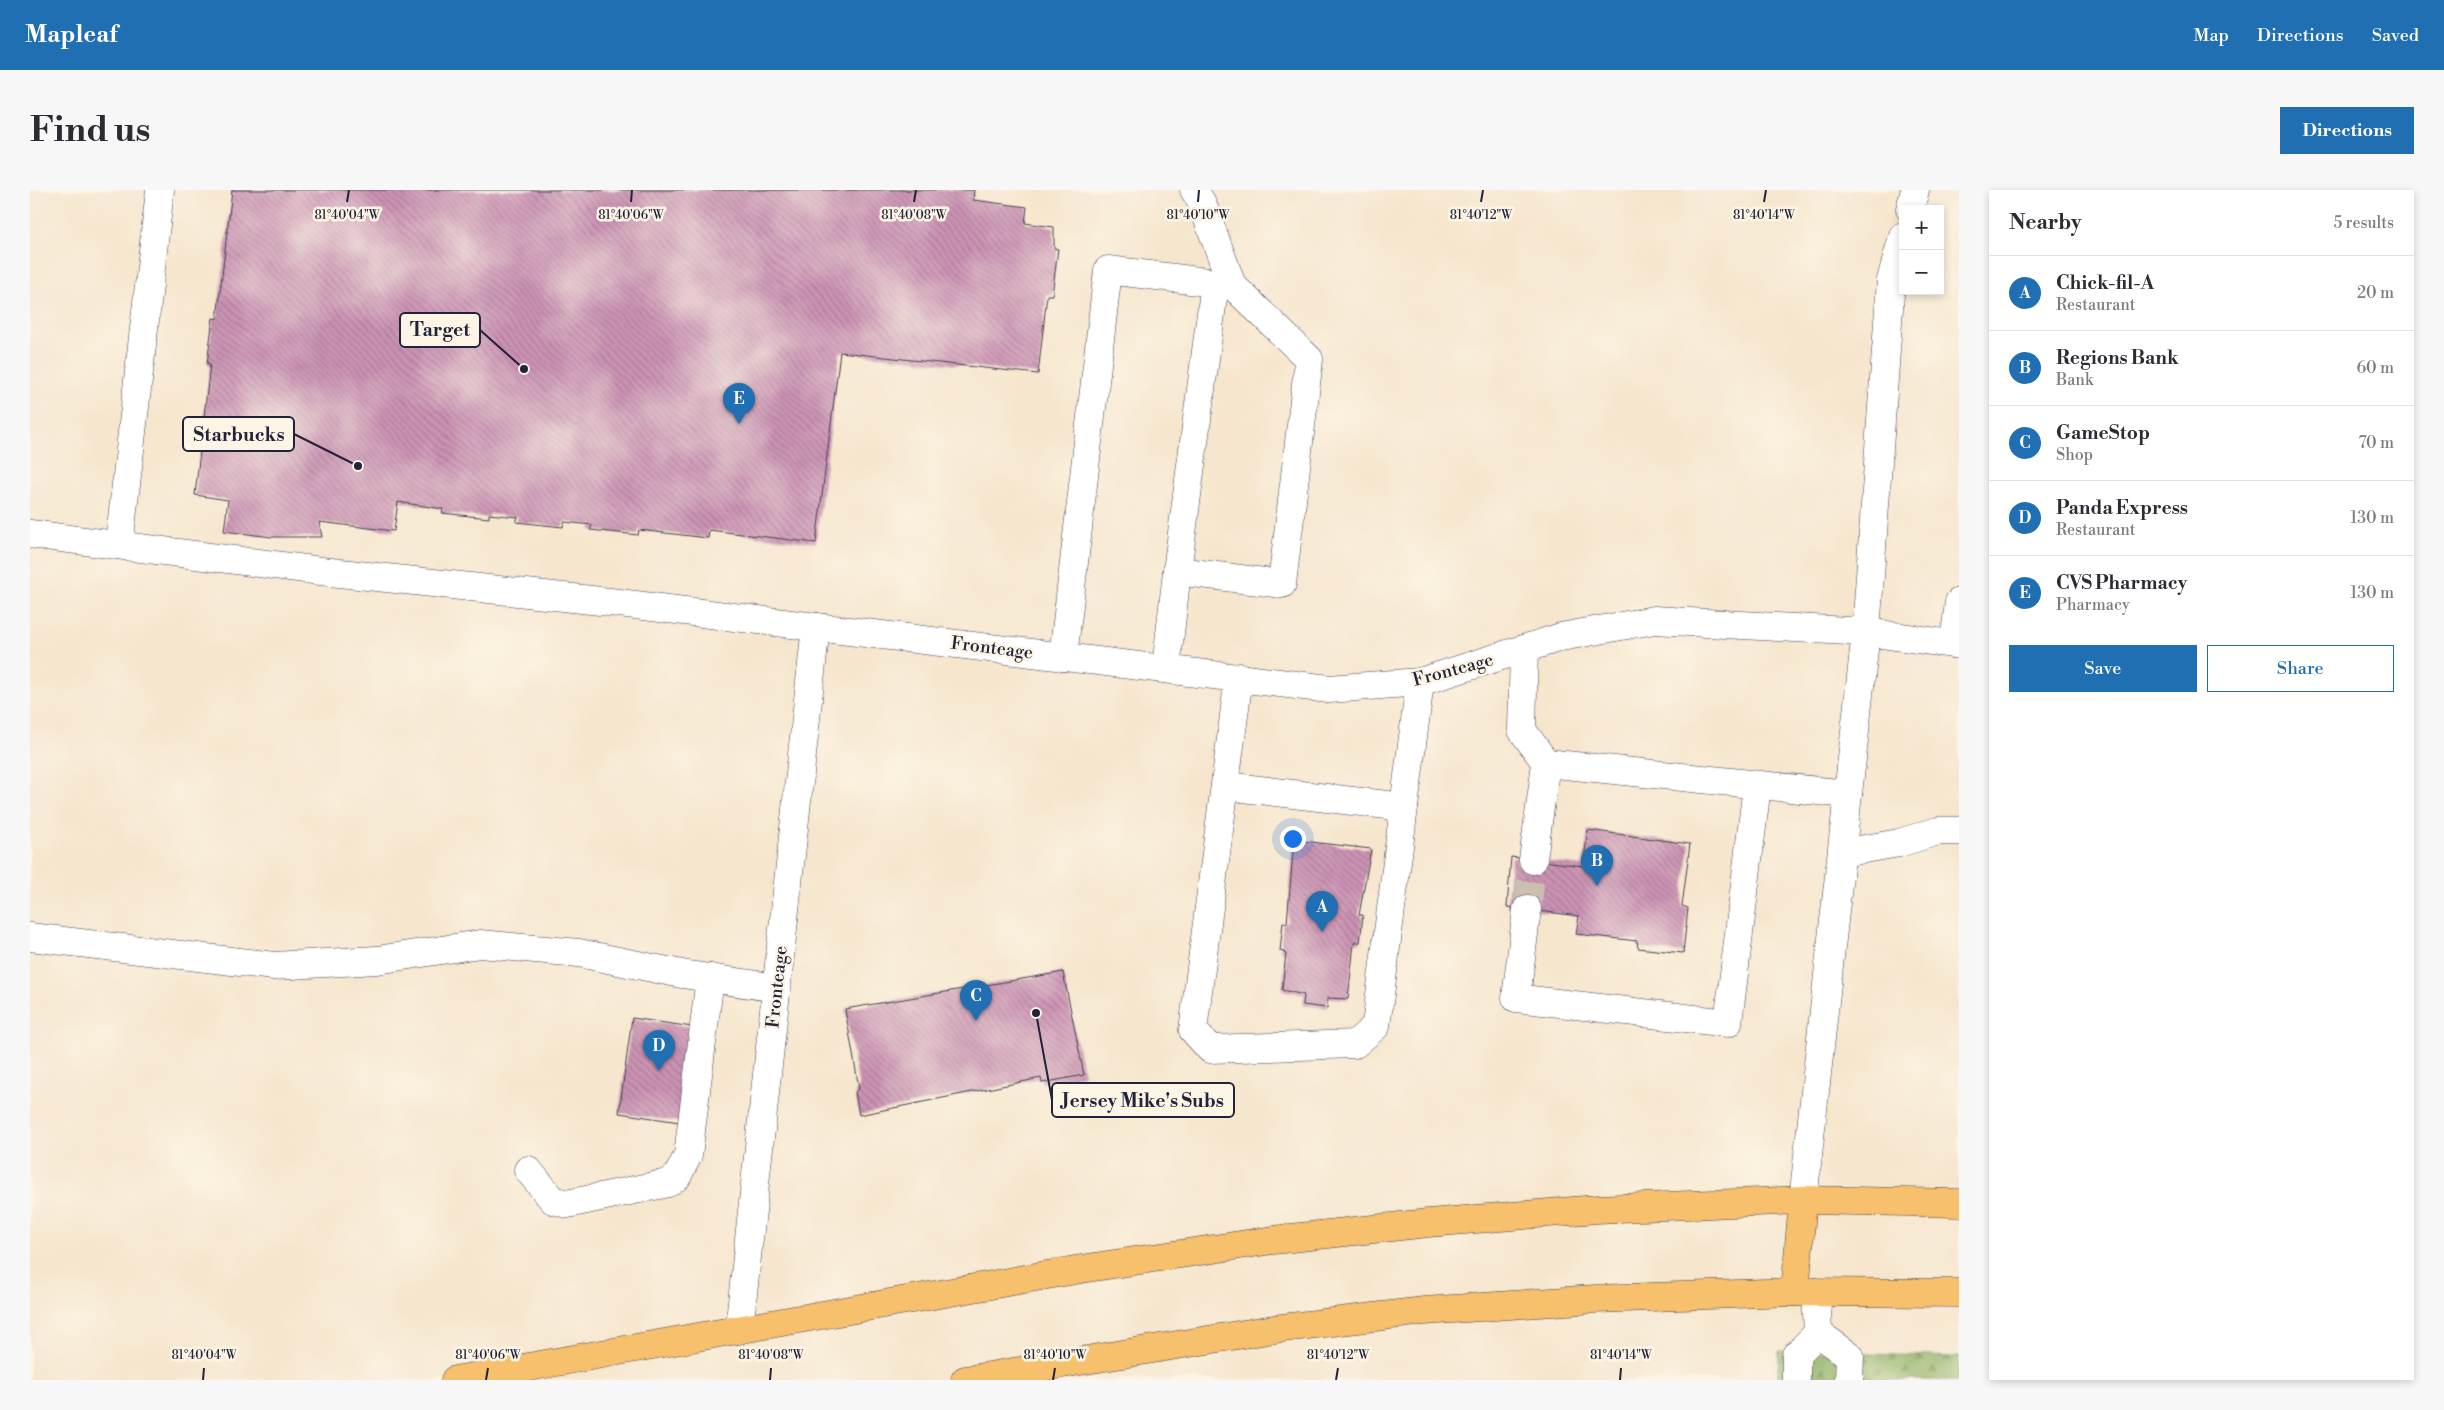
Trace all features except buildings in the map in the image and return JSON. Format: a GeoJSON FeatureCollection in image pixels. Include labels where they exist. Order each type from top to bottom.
{"type":"FeatureCollection","features":[{"type":"Feature","properties":{"kind":"main road"},"geometry":{"type":"LineString","coordinates":[[454,1380],[1081,1269],[1272,1240],[1428,1223],[1597,1209],[1803,1200],[1959,1203]]}},
{"type":"Feature","properties":{"kind":"main road"},"geometry":{"type":"LineString","coordinates":[[1803,1200],[1805,1292]]}},
{"type":"Feature","properties":{"kind":"main road"},"geometry":{"type":"LineString","coordinates":[[965,1380],[1068,1371],[1274,1330],[1424,1311],[1595,1299],[1805,1292],[1959,1293]]}},
{"type":"Feature","properties":{"kind":"lane"},"geometry":{"type":"LineString","coordinates":[[119,545],[160,190]]}},
{"type":"Feature","properties":{"kind":"lane"},"geometry":{"type":"LineString","coordinates":[[1166,669],[1177,571],[1223,284],[1202,203],[1194,190]]}},
{"type":"Feature","properties":{"kind":"lane"},"geometry":{"type":"LineString","coordinates":[[1911,205],[1915,190]]}},
{"type":"Feature","properties":{"kind":"lane"},"geometry":{"type":"LineString","coordinates":[[1803,1200],[1866,632],[1891,280],[1899,250]]}},
{"type":"Feature","properties":{"kind":"lane"},"geometry":{"type":"LineString","coordinates":[[1063,656],[1108,270],[1223,284],[1309,360],[1282,584],[1177,571]]}},
{"type":"Feature","properties":{"kind":"lane"},"geometry":{"type":"LineString","coordinates":[[30,534],[321,571],[610,602],[816,627]]}},
{"type":"Feature","properties":{"kind":"lane"},"geometry":{"type":"LineString","coordinates":[[1956,645],[1959,602]]}},
{"type":"Feature","properties":{"kind":"lane","name":"Fronteage"},"geometry":{"type":"LineString","coordinates":[[739,1330],[816,627],[1329,689],[1420,682],[1561,637],[1654,620],[1866,632],[1956,645]]}},
{"type":"Feature","properties":{"kind":"lane"},"geometry":{"type":"LineString","coordinates":[[1524,649],[1522,730],[1546,763],[1534,860]]}},
{"type":"Feature","properties":{"kind":"lane"},"geometry":{"type":"LineString","coordinates":[[1238,678],[1193,1030],[1210,1049],[1355,1044],[1376,1026],[1420,682]]}},
{"type":"Feature","properties":{"kind":"lane"},"geometry":{"type":"LineString","coordinates":[[1546,763],[1848,794]]}},
{"type":"Feature","properties":{"kind":"lane"},"geometry":{"type":"LineString","coordinates":[[1225,786],[1404,807]]}},
{"type":"Feature","properties":{"kind":"lane"},"geometry":{"type":"LineString","coordinates":[[1527,909],[1516,998],[1728,1023],[1757,786]]}},
{"type":"Feature","properties":{"kind":"lane"},"geometry":{"type":"LineString","coordinates":[[1842,853],[1899,843],[1938,831],[1959,830]]}},
{"type":"Feature","properties":{"kind":"lane"},"geometry":{"type":"LineString","coordinates":[[30,937],[274,966],[377,960],[480,944],[579,953],[682,974],[777,988]]}},
{"type":"Feature","properties":{"kind":"lane"},"geometry":{"type":"LineString","coordinates":[[528,1170],[552,1200],[567,1204],[668,1183],[677,1177],[688,1155],[710,978]]}},
{"type":"Feature","properties":{"kind":"lane"},"geometry":{"type":"LineString","coordinates":[[1805,1292],[1818,1333],[1850,1356],[1849,1380]]}},
{"type":"Feature","properties":{"kind":"lane"},"geometry":{"type":"LineString","coordinates":[[1796,1380],[1796,1355],[1818,1333]]}},
{"type":"Feature","properties":{"kind":"green space"},"geometry":{"type":"Polygon","coordinates":[[[1779,1351],[1959,1357],[1959,1380],[1778,1380],[1779,1351]]]}},
{"type":"Feature","properties":{"kind":"tunnel"},"geometry":{"type":"LineString","coordinates":[[1527,909],[1533,860]]}},
{"type":"Feature","properties":{"kind":"place","name":"Target"},"geometry":{"type":"Point","coordinates":[524,369]}},
{"type":"Feature","properties":{"kind":"place","name":"CVS Pharmacy"},"geometry":{"type":"Point","coordinates":[739,424]}},
{"type":"Feature","properties":{"kind":"place","name":"Starbucks"},"geometry":{"type":"Point","coordinates":[358,466]}},
{"type":"Feature","properties":{"kind":"place","name":"Regions Bank"},"geometry":{"type":"Point","coordinates":[1597,886]}},
{"type":"Feature","properties":{"kind":"place","name":"Chick-fil-A"},"geometry":{"type":"Point","coordinates":[1322,932]}},
{"type":"Feature","properties":{"kind":"place","name":"Jersey Mike's Subs"},"geometry":{"type":"Point","coordinates":[1036,1013]}},
{"type":"Feature","properties":{"kind":"place","name":"GameStop"},"geometry":{"type":"Point","coordinates":[976,1021]}},
{"type":"Feature","properties":{"kind":"place","name":"Panda Express"},"geometry":{"type":"Point","coordinates":[659,1071]}}]}
